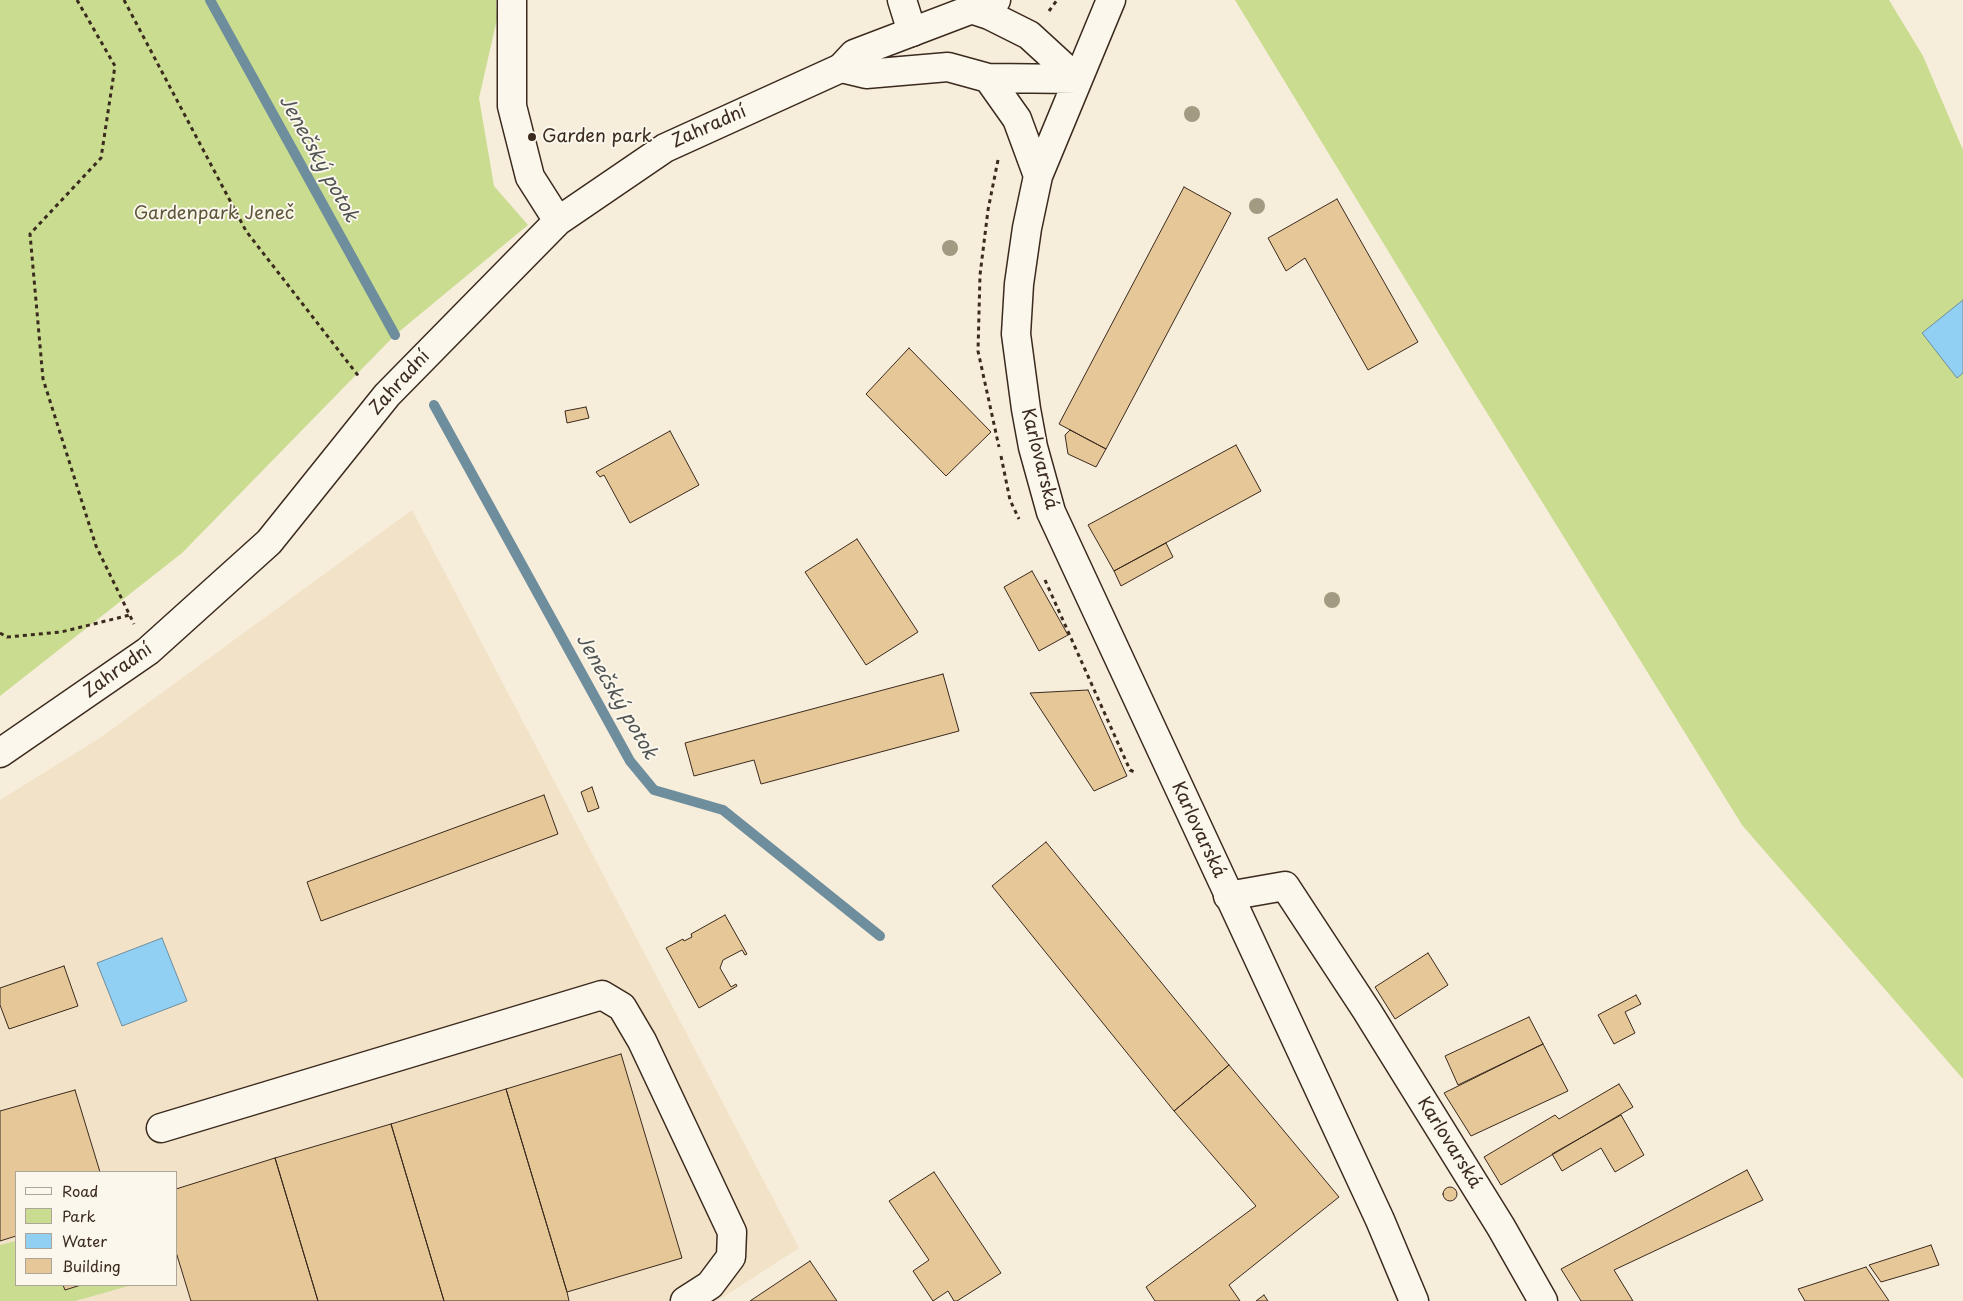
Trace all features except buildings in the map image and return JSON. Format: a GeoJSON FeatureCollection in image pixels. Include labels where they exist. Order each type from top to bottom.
{"type":"FeatureCollection","features":[{"type":"Feature","properties":{"kind":"main road"},"geometry":{"type":"LineString","coordinates":[[512,0],[512,106],[530,177],[558,221]]}},
{"type":"Feature","properties":{"kind":"main road"},"geometry":{"type":"LineString","coordinates":[[902,0],[912,32]]}},
{"type":"Feature","properties":{"kind":"main road","name":"Karlovarská"},"geometry":{"type":"LineString","coordinates":[[1111,0],[1038,176],[1022,255],[1016,334],[1026,409],[1042,484],[1051,512],[1380,1220],[1414,1301]]}},
{"type":"Feature","properties":{"kind":"main road","name":"Zahradní"},"geometry":{"type":"LineString","coordinates":[[0,753],[148,651],[269,542],[379,405],[490,288],[558,221],[665,148],[841,68],[854,54],[984,5]]}},
{"type":"Feature","properties":{"kind":"main road"},"geometry":{"type":"LineString","coordinates":[[984,5],[989,15],[1030,35],[1078,78]]}},
{"type":"Feature","properties":{"kind":"main road"},"geometry":{"type":"LineString","coordinates":[[841,68],[866,74],[948,67],[988,78],[1078,78]]}},
{"type":"Feature","properties":{"kind":"main road"},"geometry":{"type":"LineString","coordinates":[[988,78],[1017,119],[1038,176]]}},
{"type":"Feature","properties":{"kind":"main road","name":"Karlovarská"},"geometry":{"type":"LineString","coordinates":[[1228,896],[1285,886],[1367,1011],[1502,1227],[1543,1301]]}},
{"type":"Feature","properties":{"kind":"main road"},"geometry":{"type":"LineString","coordinates":[[161,1128],[602,995],[622,1007],[642,1041],[732,1232],[731,1257],[710,1285],[685,1301]]}},
{"type":"Feature","properties":{"kind":"path"},"geometry":{"type":"LineString","coordinates":[[77,0],[115,66],[101,158],[30,234],[43,379],[96,546],[148,651]]}},
{"type":"Feature","properties":{"kind":"path"},"geometry":{"type":"LineString","coordinates":[[124,0],[246,231],[379,405]]}},
{"type":"Feature","properties":{"kind":"path"},"geometry":{"type":"LineString","coordinates":[[0,633],[6,637],[61,632],[130,615]]}},
{"type":"Feature","properties":{"kind":"shaded area"},"geometry":{"type":"Polygon","coordinates":[[[412,510],[799,1248],[717,1301],[0,1301],[0,800],[100,738],[412,510]]]}},
{"type":"Feature","properties":{"kind":"green space","name":"Gardenpark Jeneč"},"geometry":{"type":"Polygon","coordinates":[[[0,0],[496,0],[497,19],[479,98],[494,186],[528,225],[395,335],[182,553],[0,696],[0,0]]]}},
{"type":"Feature","properties":{"kind":"green space"},"geometry":{"type":"Polygon","coordinates":[[[1235,0],[1889,0],[1923,56],[1963,150],[1963,1079],[1742,825],[1471,387],[1235,0]]]}},
{"type":"Feature","properties":{"kind":"green space"},"geometry":{"type":"Polygon","coordinates":[[[15,1241],[15,1286],[128,1286],[75,1301],[0,1301],[0,1245],[15,1241]]]}},
{"type":"Feature","properties":{"kind":"water"},"geometry":{"type":"Polygon","coordinates":[[[1963,300],[1963,373],[1957,378],[1922,333],[1963,300]]]}},
{"type":"Feature","properties":{"kind":"water"},"geometry":{"type":"Polygon","coordinates":[[[162,938],[187,1001],[122,1026],[97,963],[162,938]]]}},
{"type":"Feature","properties":{"kind":"waterway","name":"Jenečský potok"},"geometry":{"type":"LineString","coordinates":[[210,0],[395,335]]}},
{"type":"Feature","properties":{"kind":"waterway","name":"Jenečský potok"},"geometry":{"type":"LineString","coordinates":[[434,405],[630,761],[654,790],[723,810],[880,936]]}},
{"type":"Feature","properties":{"kind":"place","name":"Garden park"},"geometry":{"type":"Point","coordinates":[532,137]}}]}
